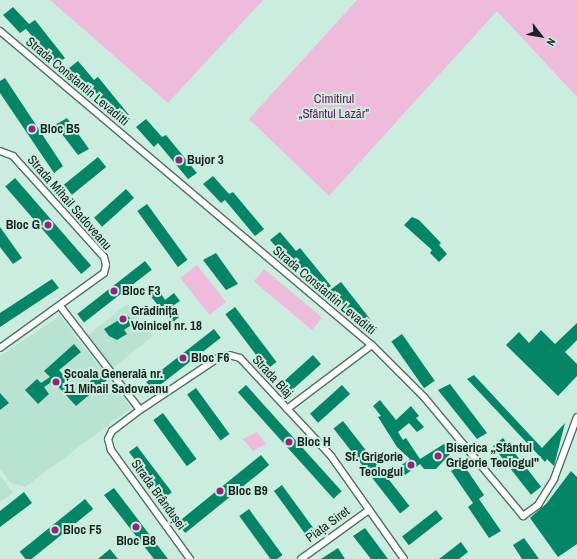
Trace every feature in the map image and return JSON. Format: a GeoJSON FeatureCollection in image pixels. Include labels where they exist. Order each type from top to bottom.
{"type":"FeatureCollection","features":[{"type":"Feature","properties":{"kind":"street","name":"Strada Constantin Levaditti"},"geometry":{"type":"LineString","coordinates":[[0,31],[372,345],[424,397],[523,516],[538,505],[554,479],[577,417]]}},
{"type":"Feature","properties":{"kind":"street","name":"Strada Mihail Sadoveanu"},"geometry":{"type":"LineString","coordinates":[[0,151],[13,156],[104,257],[104,273],[0,348]]}},
{"type":"Feature","properties":{"kind":"street"},"geometry":{"type":"LineString","coordinates":[[60,306],[140,410]]}},
{"type":"Feature","properties":{"kind":"street","name":"Strada Blaj"},"geometry":{"type":"LineString","coordinates":[[287,409],[372,345]]}},
{"type":"Feature","properties":{"kind":"street","name":"Strada Blaj"},"geometry":{"type":"LineString","coordinates":[[108,445],[112,431],[140,410],[220,356],[229,355],[240,358],[331,456],[404,559]]}},
{"type":"Feature","properties":{"kind":"street","name":"Strada Brândușei"},"geometry":{"type":"LineString","coordinates":[[108,445],[190,559]]}},
{"type":"Feature","properties":{"kind":"street","name":"Piața Siret"},"geometry":{"type":"LineString","coordinates":[[301,559],[369,510]]}},
{"type":"Feature","properties":{"kind":"shaded area","name":"Grădinița Voinicel nr. 18"},"geometry":{"type":"Polygon","coordinates":[[[127,304],[153,336],[113,368],[87,336],[127,304]]]}},
{"type":"Feature","properties":{"kind":"shaded area","name":"Școala Generală nr. 11 Mihail Sadoveanu"},"geometry":{"type":"Polygon","coordinates":[[[60,316],[131,408],[25,487],[10,482],[0,469],[0,356],[60,316]]]}},
{"type":"Feature","properties":{"kind":"shaded area"},"geometry":{"type":"Polygon","coordinates":[[[0,475],[13,493],[0,502],[0,475]]]}},
{"type":"Feature","properties":{"kind":"green space"},"geometry":{"type":"Polygon","coordinates":[[[50,0],[263,0],[168,103],[50,0]]]}},
{"type":"Feature","properties":{"kind":"green space","name":"Cimitirul „Sfântul Lazăr”"},"geometry":{"type":"Polygon","coordinates":[[[357,0],[577,0],[577,97],[497,11],[329,196],[249,119],[357,0]]]}},
{"type":"Feature","properties":{"kind":"green space"},"geometry":{"type":"Polygon","coordinates":[[[197,265],[226,302],[209,315],[180,278],[197,265]]]}},
{"type":"Feature","properties":{"kind":"green space"},"geometry":{"type":"Polygon","coordinates":[[[264,269],[322,318],[312,330],[254,281],[264,269]]]}},
{"type":"Feature","properties":{"kind":"green space"},"geometry":{"type":"Polygon","coordinates":[[[257,432],[266,444],[253,451],[243,439],[257,432]]]}},
{"type":"Feature","properties":{"kind":"building"},"geometry":{"type":"Polygon","coordinates":[[[13,7],[29,24],[35,20],[65,58],[56,64],[26,29],[20,33],[3,15],[13,7]]]}},
{"type":"Feature","properties":{"kind":"building"},"geometry":{"type":"Polygon","coordinates":[[[78,61],[94,80],[98,77],[129,115],[120,121],[90,86],[85,89],[68,69],[78,61]]]}},
{"type":"Feature","properties":{"kind":"building","name":"Bloc B5"},"geometry":{"type":"Polygon","coordinates":[[[5,78],[63,166],[54,173],[0,93],[0,81],[5,78]]]}},
{"type":"Feature","properties":{"kind":"building"},"geometry":{"type":"Polygon","coordinates":[[[67,118],[89,149],[78,155],[55,125],[67,118]]]}},
{"type":"Feature","properties":{"kind":"building","name":"Bujor 3"},"geometry":{"type":"Polygon","coordinates":[[[146,119],[162,137],[166,135],[197,173],[188,179],[158,143],[154,147],[136,127],[146,119]]]}},
{"type":"Feature","properties":{"kind":"building"},"geometry":{"type":"Polygon","coordinates":[[[98,157],[106,167],[72,195],[64,185],[98,157]]]}},
{"type":"Feature","properties":{"kind":"building"},"geometry":{"type":"Polygon","coordinates":[[[213,176],[229,194],[233,192],[264,229],[255,236],[225,200],[221,203],[203,184],[213,176]]]}},
{"type":"Feature","properties":{"kind":"building","name":"Bloc G"},"geometry":{"type":"Polygon","coordinates":[[[15,178],[91,266],[81,274],[5,187],[15,178]]]}},
{"type":"Feature","properties":{"kind":"building"},"geometry":{"type":"Polygon","coordinates":[[[126,189],[134,198],[102,227],[94,218],[126,189]]]}},
{"type":"Feature","properties":{"kind":"building"},"geometry":{"type":"Polygon","coordinates":[[[147,204],[188,260],[178,267],[137,211],[147,204]]]}},
{"type":"Feature","properties":{"kind":"building"},"geometry":{"type":"Polygon","coordinates":[[[412,217],[419,220],[441,243],[439,245],[447,254],[439,262],[430,253],[432,250],[404,225],[412,217]]]}},
{"type":"Feature","properties":{"kind":"building"},"geometry":{"type":"Polygon","coordinates":[[[0,227],[22,258],[13,264],[0,247],[0,227]]]}},
{"type":"Feature","properties":{"kind":"building"},"geometry":{"type":"Polygon","coordinates":[[[280,232],[296,251],[300,248],[331,286],[322,292],[292,257],[288,260],[270,240],[280,232]]]}},
{"type":"Feature","properties":{"kind":"building"},"geometry":{"type":"Polygon","coordinates":[[[216,253],[238,284],[226,290],[203,260],[216,253]]]}},
{"type":"Feature","properties":{"kind":"building","name":"Bloc F3"},"geometry":{"type":"Polygon","coordinates":[[[145,261],[152,270],[84,323],[77,314],[145,261]]]}},
{"type":"Feature","properties":{"kind":"building"},"geometry":{"type":"Polygon","coordinates":[[[52,279],[59,288],[0,327],[0,313],[52,279]]]}},
{"type":"Feature","properties":{"kind":"building"},"geometry":{"type":"Polygon","coordinates":[[[341,282],[374,324],[366,331],[330,290],[341,282]]]}},
{"type":"Feature","properties":{"kind":"building"},"geometry":{"type":"Polygon","coordinates":[[[158,289],[165,300],[174,293],[180,301],[171,307],[179,317],[172,323],[149,294],[158,289]]]}},
{"type":"Feature","properties":{"kind":"building"},"geometry":{"type":"Polygon","coordinates":[[[235,307],[277,362],[267,369],[225,314],[235,307]]]}},
{"type":"Feature","properties":{"kind":"building"},"geometry":{"type":"Polygon","coordinates":[[[127,315],[134,323],[124,330],[127,334],[117,340],[109,336],[104,329],[127,315]]]}},
{"type":"Feature","properties":{"kind":"building"},"geometry":{"type":"Polygon","coordinates":[[[577,323],[577,340],[565,352],[577,364],[577,376],[558,396],[506,345],[519,332],[529,343],[541,330],[555,344],[577,323]]]}},
{"type":"Feature","properties":{"kind":"building","name":"Bloc F6"},"geometry":{"type":"Polygon","coordinates":[[[214,329],[221,338],[153,391],[146,382],[214,329]]]}},
{"type":"Feature","properties":{"kind":"building"},"geometry":{"type":"Polygon","coordinates":[[[402,334],[435,381],[424,388],[391,341],[402,334]]]}},
{"type":"Feature","properties":{"kind":"building"},"geometry":{"type":"Polygon","coordinates":[[[74,344],[81,352],[59,370],[78,392],[100,373],[107,380],[76,406],[53,381],[44,387],[49,394],[38,404],[25,390],[37,379],[41,383],[50,377],[44,371],[74,344]]]}},
{"type":"Feature","properties":{"kind":"building"},"geometry":{"type":"Polygon","coordinates":[[[313,355],[321,364],[289,393],[281,384],[313,355]]]}},
{"type":"Feature","properties":{"kind":"building"},"geometry":{"type":"Polygon","coordinates":[[[474,375],[542,448],[565,423],[554,466],[547,459],[545,462],[467,379],[474,375]]]}},
{"type":"Feature","properties":{"kind":"building"},"geometry":{"type":"Polygon","coordinates":[[[450,384],[487,433],[477,439],[438,390],[450,384]]]}},
{"type":"Feature","properties":{"kind":"building","name":"Bloc H"},"geometry":{"type":"Polygon","coordinates":[[[246,385],[342,491],[334,499],[238,392],[246,385]]]}},
{"type":"Feature","properties":{"kind":"building"},"geometry":{"type":"Polygon","coordinates":[[[342,385],[350,394],[318,423],[310,414],[342,385]]]}},
{"type":"Feature","properties":{"kind":"building"},"geometry":{"type":"Polygon","coordinates":[[[196,388],[230,434],[221,441],[187,394],[196,388]]]}},
{"type":"Feature","properties":{"kind":"building"},"geometry":{"type":"Polygon","coordinates":[[[0,393],[9,403],[0,410],[0,393]]]}},
{"type":"Feature","properties":{"kind":"building"},"geometry":{"type":"Polygon","coordinates":[[[380,400],[396,420],[411,406],[419,416],[416,418],[424,427],[417,432],[409,423],[398,432],[403,440],[406,438],[420,459],[444,444],[451,453],[436,469],[424,469],[420,464],[405,475],[399,467],[410,459],[397,447],[378,417],[381,416],[373,406],[380,400]]]}},
{"type":"Feature","properties":{"kind":"building"},"geometry":{"type":"Polygon","coordinates":[[[163,413],[197,459],[187,466],[153,420],[163,413]]]}},
{"type":"Feature","properties":{"kind":"building"},"geometry":{"type":"Polygon","coordinates":[[[343,421],[409,506],[400,513],[334,428],[343,421]]]}},
{"type":"Feature","properties":{"kind":"building"},"geometry":{"type":"Polygon","coordinates":[[[503,438],[541,487],[531,495],[493,446],[503,438]]]}},
{"type":"Feature","properties":{"kind":"building"},"geometry":{"type":"Polygon","coordinates":[[[137,446],[172,492],[164,498],[129,452],[137,446]]]}},
{"type":"Feature","properties":{"kind":"building","name":"Bloc B9"},"geometry":{"type":"Polygon","coordinates":[[[261,455],[269,465],[185,533],[177,523],[261,455]]]}},
{"type":"Feature","properties":{"kind":"building"},"geometry":{"type":"Polygon","coordinates":[[[463,464],[484,495],[479,499],[501,531],[489,538],[468,507],[473,503],[451,471],[463,464]]]}},
{"type":"Feature","properties":{"kind":"building"},"geometry":{"type":"Polygon","coordinates":[[[571,471],[577,477],[577,544],[558,557],[530,518],[546,504],[571,471]]]}},
{"type":"Feature","properties":{"kind":"building"},"geometry":{"type":"Polygon","coordinates":[[[282,485],[316,531],[307,537],[274,491],[282,485]]]}},
{"type":"Feature","properties":{"kind":"building","name":"Bloc B8"},"geometry":{"type":"Polygon","coordinates":[[[114,488],[168,559],[154,559],[104,495],[114,488]]]}},
{"type":"Feature","properties":{"kind":"building"},"geometry":{"type":"Polygon","coordinates":[[[24,492],[32,503],[0,527],[0,511],[24,492]]]}},
{"type":"Feature","properties":{"kind":"building","name":"Bloc F5"},"geometry":{"type":"Polygon","coordinates":[[[85,499],[93,509],[32,559],[25,559],[20,552],[85,499]]]}},
{"type":"Feature","properties":{"kind":"building"},"geometry":{"type":"Polygon","coordinates":[[[249,509],[283,555],[277,559],[270,559],[239,516],[249,509]]]}},
{"type":"Feature","properties":{"kind":"building"},"geometry":{"type":"Polygon","coordinates":[[[436,510],[443,519],[409,545],[402,536],[436,510]]]}},
{"type":"Feature","properties":{"kind":"building"},"geometry":{"type":"Polygon","coordinates":[[[365,528],[388,559],[371,559],[353,536],[365,528]]]}},
{"type":"Feature","properties":{"kind":"building"},"geometry":{"type":"Polygon","coordinates":[[[524,538],[539,559],[522,559],[513,545],[524,538]]]}},
{"type":"Feature","properties":{"kind":"building"},"geometry":{"type":"Polygon","coordinates":[[[461,542],[468,552],[459,559],[439,559],[461,542]]]}},
{"type":"Feature","properties":{"kind":"building"},"geometry":{"type":"Polygon","coordinates":[[[338,548],[345,559],[321,559],[338,548]]]}},
{"type":"Feature","properties":{"kind":"building"},"geometry":{"type":"Polygon","coordinates":[[[110,549],[118,559],[98,559],[110,549]]]}},
{"type":"Feature","properties":{"kind":"place","name":"Bloc B5"},"geometry":{"type":"Point","coordinates":[32,129]}},
{"type":"Feature","properties":{"kind":"place","name":"Bujor 3"},"geometry":{"type":"Point","coordinates":[179,160]}},
{"type":"Feature","properties":{"kind":"place","name":"Bloc G"},"geometry":{"type":"Point","coordinates":[48,225]}},
{"type":"Feature","properties":{"kind":"place","name":"Bloc F3"},"geometry":{"type":"Point","coordinates":[114,291]}},
{"type":"Feature","properties":{"kind":"place","name":"Grădinița Voinicel nr. 18"},"geometry":{"type":"Point","coordinates":[123,319]}},
{"type":"Feature","properties":{"kind":"place","name":"Bloc F6"},"geometry":{"type":"Point","coordinates":[183,358]}},
{"type":"Feature","properties":{"kind":"place","name":"Școala Generală nr. 11 Mihail Sadoveanu"},"geometry":{"type":"Point","coordinates":[56,382]}},
{"type":"Feature","properties":{"kind":"place","name":"Bloc H"},"geometry":{"type":"Point","coordinates":[289,442]}},
{"type":"Feature","properties":{"kind":"place","name":"Biserica „Sfântul Grigorie Teologul\""},"geometry":{"type":"Point","coordinates":[438,456]}},
{"type":"Feature","properties":{"kind":"place","name":"Sf. Grigorie Teologul"},"geometry":{"type":"Point","coordinates":[411,465]}},
{"type":"Feature","properties":{"kind":"place","name":"Bloc B9"},"geometry":{"type":"Point","coordinates":[220,491]}},
{"type":"Feature","properties":{"kind":"place","name":"Bloc B8"},"geometry":{"type":"Point","coordinates":[136,527]}},
{"type":"Feature","properties":{"kind":"place","name":"Bloc F5"},"geometry":{"type":"Point","coordinates":[55,530]}}]}
